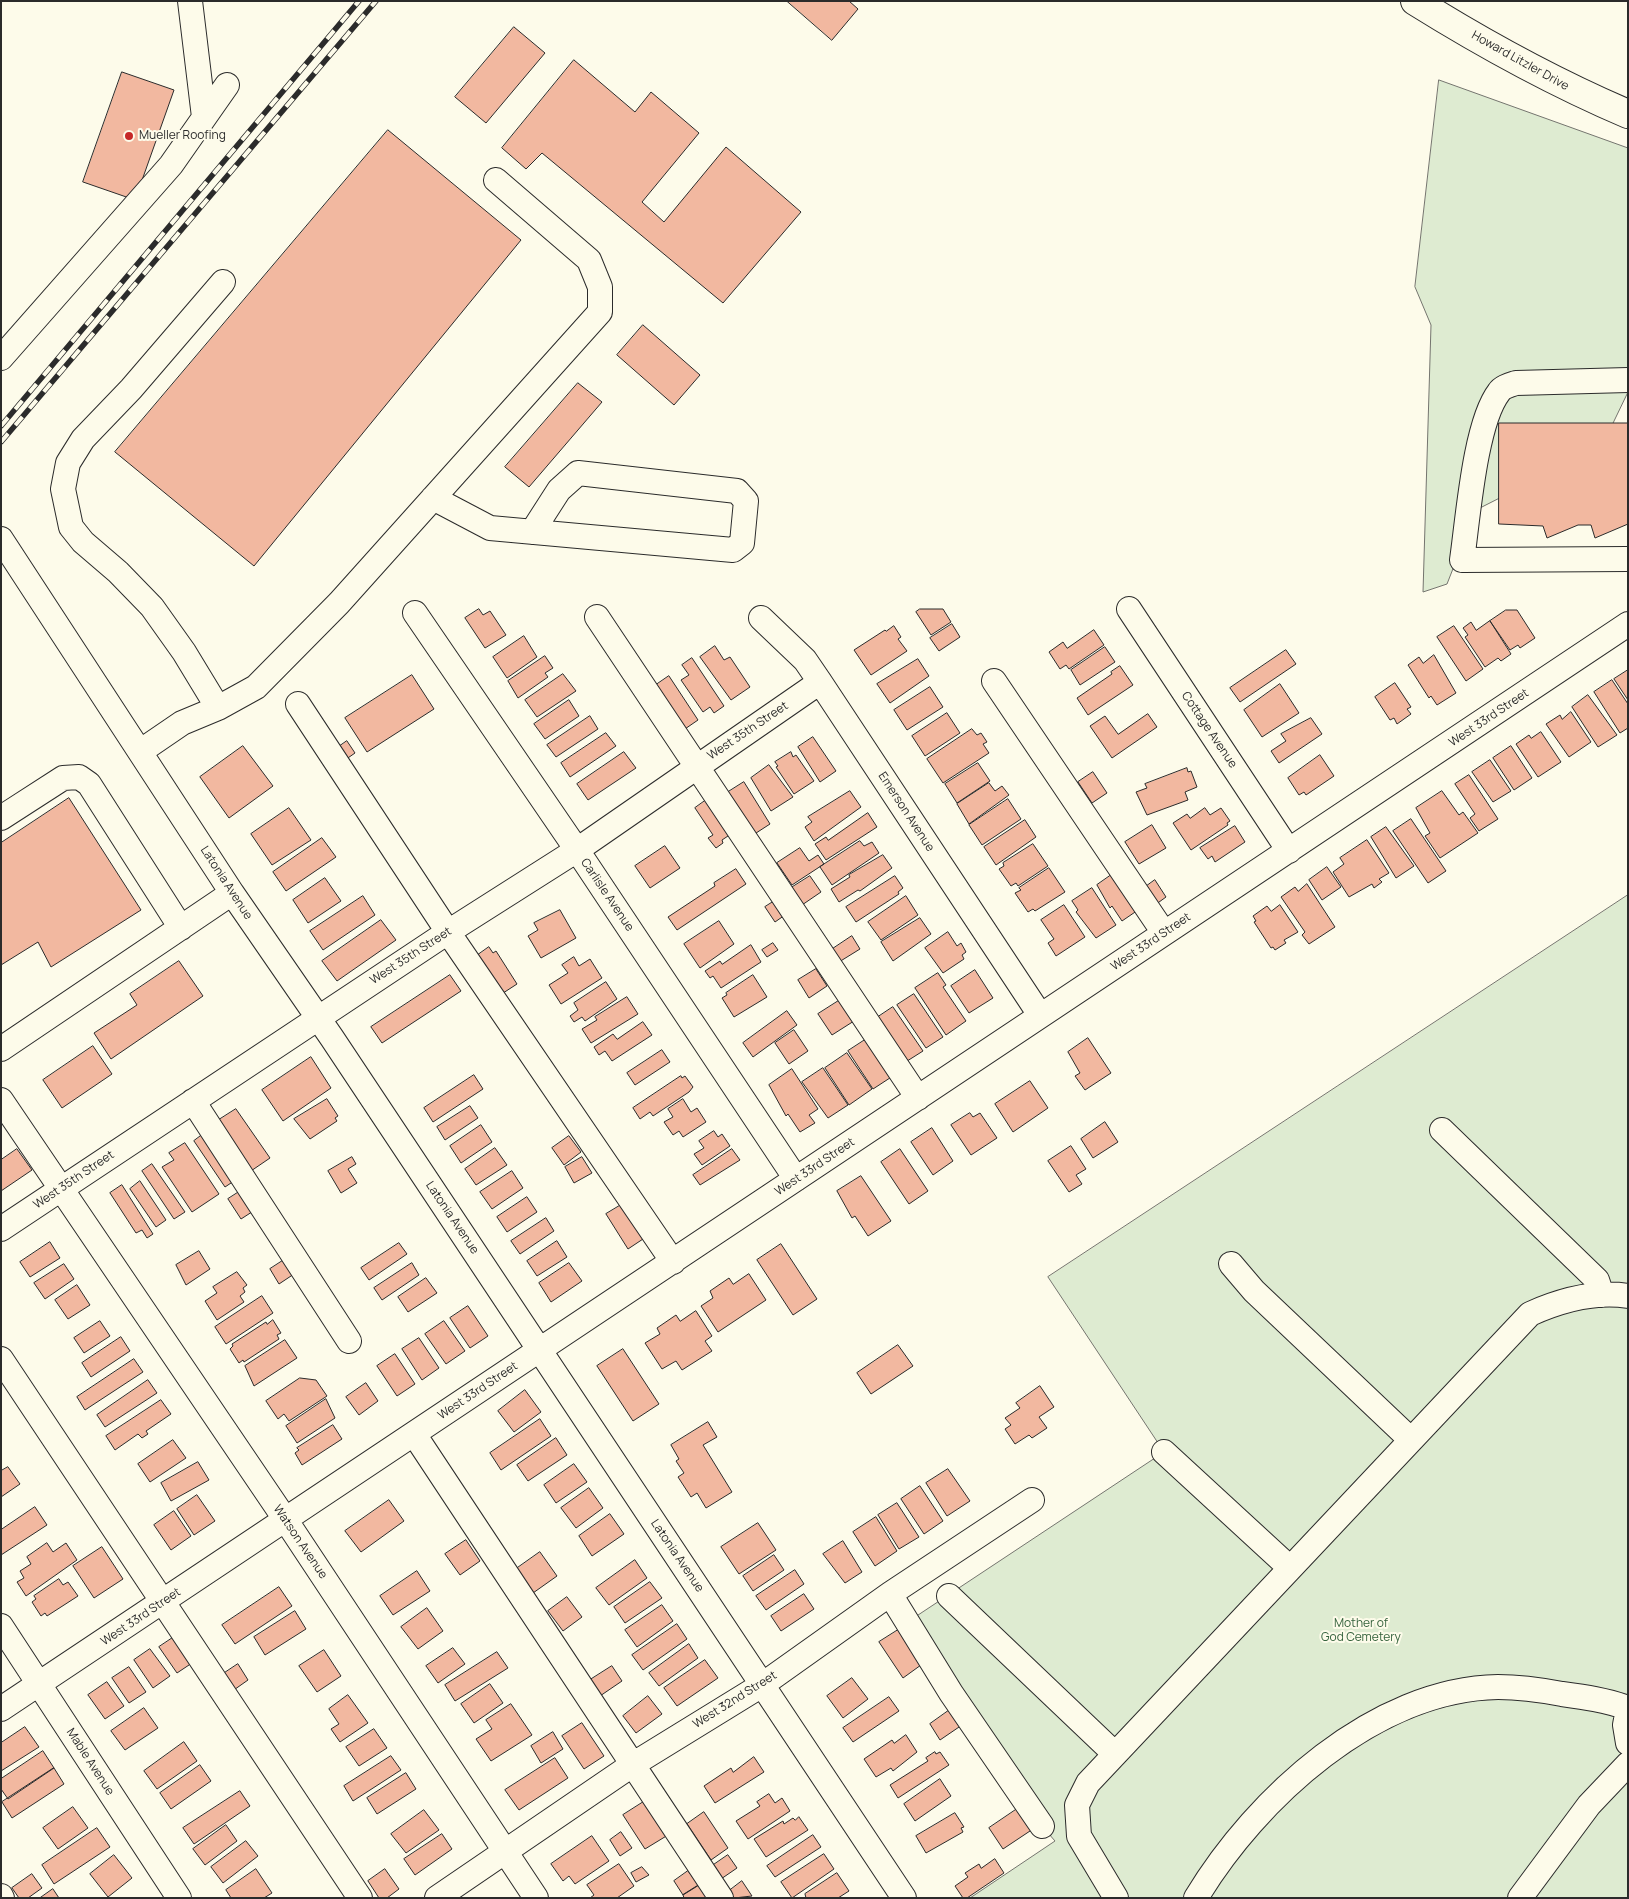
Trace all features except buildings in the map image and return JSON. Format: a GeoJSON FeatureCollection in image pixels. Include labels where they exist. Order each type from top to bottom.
{"type":"FeatureCollection","features":[{"type":"Feature","properties":{"kind":"main road","name":"Howard Litzler Drive"},"geometry":{"type":"LineString","coordinates":[[1415,1],[1508,57],[1576,92],[1628,114]]}},
{"type":"Feature","properties":{"kind":"street"},"geometry":{"type":"LineString","coordinates":[[190,1],[204,117]]}},
{"type":"Feature","properties":{"kind":"street"},"geometry":{"type":"LineString","coordinates":[[1,358],[171,165],[227,85]]}},
{"type":"Feature","properties":{"kind":"street"},"geometry":{"type":"LineString","coordinates":[[141,751],[182,723],[218,708],[256,687],[340,603],[600,312],[600,287],[589,260],[496,180]]}},
{"type":"Feature","properties":{"kind":"street"},"geometry":{"type":"LineString","coordinates":[[218,708],[184,652],[152,607],[118,572],[83,542],[71,526],[63,488],[68,463],[83,439],[131,389],[223,282]]}},
{"type":"Feature","properties":{"kind":"street"},"geometry":{"type":"LineString","coordinates":[[1628,380],[1516,383],[1500,390],[1492,403],[1480,438],[1462,560],[1628,559]]}},
{"type":"Feature","properties":{"kind":"street"},"geometry":{"type":"LineString","coordinates":[[433,498],[490,528],[532,532],[733,550],[742,543],[746,501],[737,492],[578,473],[559,490],[532,532]]}},
{"type":"Feature","properties":{"kind":"street","name":"Latonia Avenue"},"geometry":{"type":"LineString","coordinates":[[1,539],[232,893],[540,1350],[904,1898]]}},
{"type":"Feature","properties":{"kind":"street","name":"Cottage Avenue"},"geometry":{"type":"LineString","coordinates":[[1129,609],[1289,851]]}},
{"type":"Feature","properties":{"kind":"street","name":"Carlisle Avenue"},"geometry":{"type":"LineString","coordinates":[[415,613],[577,850],[796,1179]]}},
{"type":"Feature","properties":{"kind":"street"},"geometry":{"type":"LineString","coordinates":[[597,617],[918,1098]]}},
{"type":"Feature","properties":{"kind":"street","name":"Emerson Avenue"},"geometry":{"type":"LineString","coordinates":[[761,618],[805,660],[1040,1015]]}},
{"type":"Feature","properties":{"kind":"street","name":"West 33rd Street"},"geometry":{"type":"LineString","coordinates":[[1,1709],[40,1685],[285,1519],[1628,624]]}},
{"type":"Feature","properties":{"kind":"street"},"geometry":{"type":"LineString","coordinates":[[994,681],[1164,933]]}},
{"type":"Feature","properties":{"kind":"street","name":"West 35th Street"},"geometry":{"type":"LineString","coordinates":[[1,1229],[448,932],[577,850],[820,682]]}},
{"type":"Feature","properties":{"kind":"street"},"geometry":{"type":"LineString","coordinates":[[298,704],[448,932],[672,1262]]}},
{"type":"Feature","properties":{"kind":"street"},"geometry":{"type":"LineString","coordinates":[[1,818],[63,778],[79,777],[89,784],[181,928]]}},
{"type":"Feature","properties":{"kind":"street"},"geometry":{"type":"LineString","coordinates":[[1,1049],[232,893]]}},
{"type":"Feature","properties":{"kind":"street","name":"Watson Avenue"},"geometry":{"type":"LineString","coordinates":[[1,1100],[285,1519],[536,1898]]}},
{"type":"Feature","properties":{"kind":"street"},"geometry":{"type":"LineString","coordinates":[[193,1102],[349,1341]]}},
{"type":"Feature","properties":{"kind":"street"},"geometry":{"type":"LineString","coordinates":[[1442,1130],[1597,1280],[1602,1295]]}},
{"type":"Feature","properties":{"kind":"street"},"geometry":{"type":"LineString","coordinates":[[1230,1264],[1254,1291],[1410,1439]]}},
{"type":"Feature","properties":{"kind":"street"},"geometry":{"type":"LineString","coordinates":[[1116,1898],[1079,1836],[1077,1805],[1088,1783],[1410,1439],[1530,1314],[1552,1303],[1602,1295],[1628,1296]]}},
{"type":"Feature","properties":{"kind":"street"},"geometry":{"type":"LineString","coordinates":[[1,1359],[360,1898]]}},
{"type":"Feature","properties":{"kind":"street"},"geometry":{"type":"LineString","coordinates":[[414,1434],[721,1898]]}},
{"type":"Feature","properties":{"kind":"street"},"geometry":{"type":"LineString","coordinates":[[1164,1452],[1290,1568]]}},
{"type":"Feature","properties":{"kind":"street","name":"West 32nd Street"},"geometry":{"type":"LineString","coordinates":[[437,1898],[632,1765],[762,1685],[890,1594],[1032,1500]]}},
{"type":"Feature","properties":{"kind":"street"},"geometry":{"type":"LineString","coordinates":[[890,1594],[951,1692],[1042,1826]]}},
{"type":"Feature","properties":{"kind":"street"},"geometry":{"type":"LineString","coordinates":[[949,1596],[1115,1754]]}},
{"type":"Feature","properties":{"kind":"street","name":"Mable Avenue"},"geometry":{"type":"LineString","coordinates":[[1,1626],[178,1898]]}},
{"type":"Feature","properties":{"kind":"street"},"geometry":{"type":"LineString","coordinates":[[1196,1898],[1238,1838],[1269,1803],[1312,1763],[1357,1731],[1400,1711],[1464,1691],[1497,1687],[1607,1700],[1628,1709],[1625,1725],[1628,1743]]}},
{"type":"Feature","properties":{"kind":"street"},"geometry":{"type":"LineString","coordinates":[[1520,1898],[1589,1805],[1628,1764]]}},
{"type":"Feature","properties":{"kind":"green space"},"geometry":{"type":"Polygon","coordinates":[[[1439,80],[1628,148],[1628,392],[1602,446],[1476,510],[1447,584],[1423,592],[1431,325],[1415,287],[1439,80]]]}},
{"type":"Feature","properties":{"kind":"green space","name":"Mother of God Cemetery"},"geometry":{"type":"Polygon","coordinates":[[[1628,895],[1628,1898],[970,1898],[1055,1841],[1042,1826],[906,1623],[1164,1452],[1048,1277],[1628,895]]]}},
{"type":"Feature","properties":{"kind":"railway"},"geometry":{"type":"LineString","coordinates":[[1,426],[359,1]]}},
{"type":"Feature","properties":{"kind":"railway"},"geometry":{"type":"LineString","coordinates":[[1,442],[376,1]]}},
{"type":"Feature","properties":{"kind":"place","name":"Mueller Roofing"},"geometry":{"type":"Point","coordinates":[129,136]}}]}
